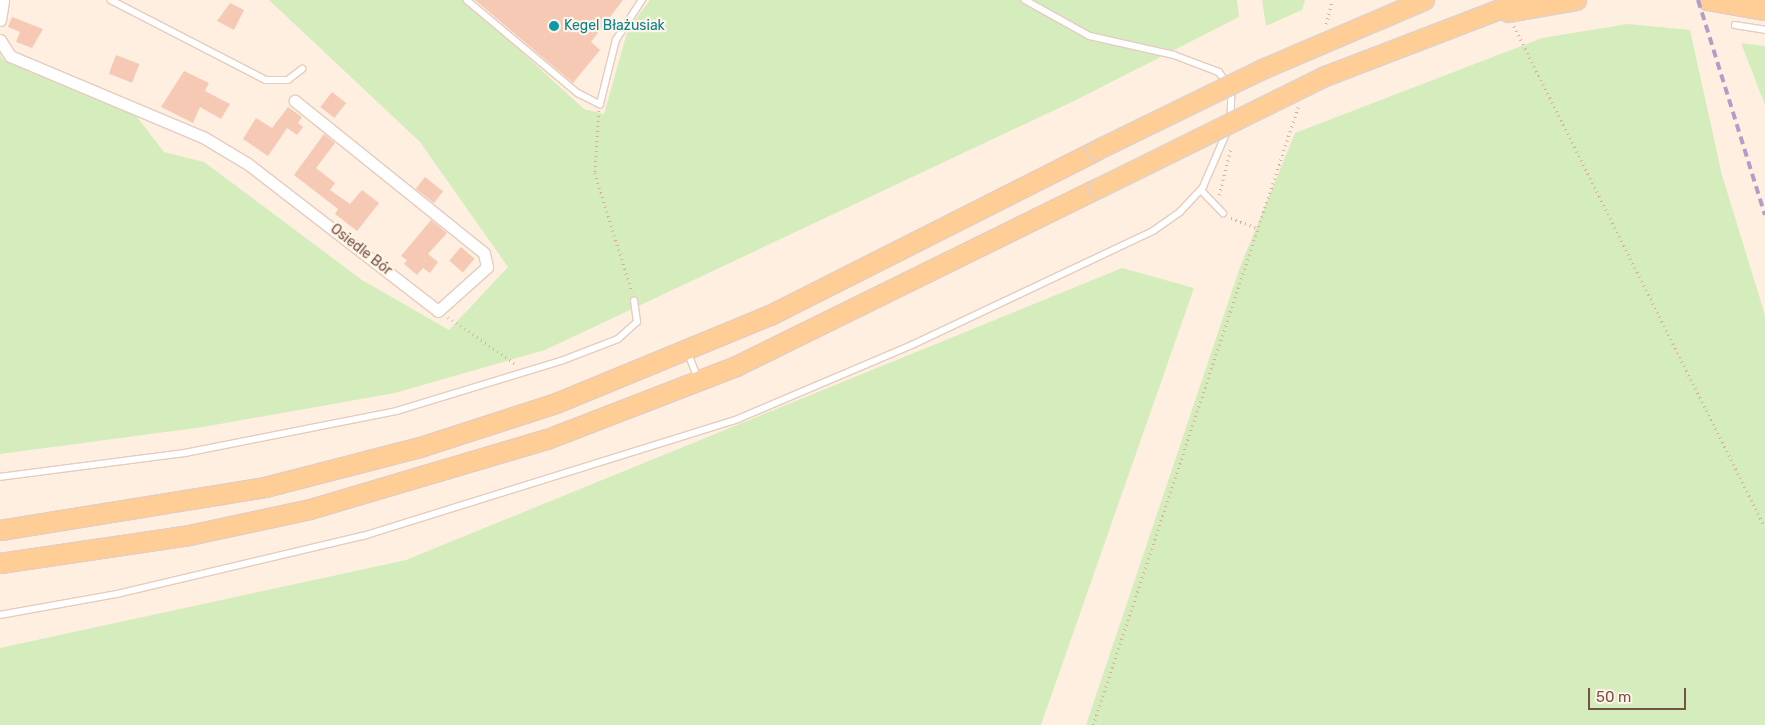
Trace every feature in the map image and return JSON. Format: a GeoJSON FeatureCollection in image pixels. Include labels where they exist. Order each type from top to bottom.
{"type":"FeatureCollection","features":[{"type":"Feature","properties":{"kind":"main road"},"geometry":{"type":"LineString","coordinates":[[0,530],[151,509],[325,473],[556,403],[770,315],[1096,150],[1270,65],[1424,0]]}},
{"type":"Feature","properties":{"kind":"main road"},"geometry":{"type":"LineString","coordinates":[[0,563],[189,535],[361,496],[539,441],[700,382],[1309,83],[1470,18],[1523,0]]}},
{"type":"Feature","properties":{"kind":"main road"},"geometry":{"type":"LineString","coordinates":[[1470,18],[1576,0]]}},
{"type":"Feature","properties":{"kind":"main road"},"geometry":{"type":"LineString","coordinates":[[1707,0],[1765,10]]}},
{"type":"Feature","properties":{"kind":"street"},"geometry":{"type":"LineString","coordinates":[[0,20],[4,0]]}},
{"type":"Feature","properties":{"kind":"street","name":"Osiedle Bór"},"geometry":{"type":"LineString","coordinates":[[0,40],[10,56],[203,137],[248,164],[438,311]]}},
{"type":"Feature","properties":{"kind":"street"},"geometry":{"type":"LineString","coordinates":[[294,100],[487,257],[487,267],[438,311]]}},
{"type":"Feature","properties":{"kind":"lane"},"geometry":{"type":"LineString","coordinates":[[111,0],[266,80],[288,80],[302,69]]}},
{"type":"Feature","properties":{"kind":"lane"},"geometry":{"type":"LineString","coordinates":[[467,0],[578,93],[600,104],[616,40],[642,0]]}},
{"type":"Feature","properties":{"kind":"lane"},"geometry":{"type":"LineString","coordinates":[[0,615],[117,594],[363,536],[738,419],[1076,270],[1167,223],[1201,190],[1228,134],[1234,98],[1227,80],[1209,66],[1090,36],[1025,0]]}},
{"type":"Feature","properties":{"kind":"lane"},"geometry":{"type":"LineString","coordinates":[[1735,25],[1765,30]]}},
{"type":"Feature","properties":{"kind":"lane"},"geometry":{"type":"LineString","coordinates":[[1201,190],[1223,213]]}},
{"type":"Feature","properties":{"kind":"lane"},"geometry":{"type":"LineString","coordinates":[[0,477],[185,453],[304,431],[397,410],[527,371],[633,330],[638,314],[634,301]]}},
{"type":"Feature","properties":{"kind":"lane"},"geometry":{"type":"LineString","coordinates":[[687,350],[700,382]]}},
{"type":"Feature","properties":{"kind":"path"},"geometry":{"type":"LineString","coordinates":[[1323,33],[1332,0]]}},
{"type":"Feature","properties":{"kind":"path"},"geometry":{"type":"LineString","coordinates":[[1513,23],[1765,528]]}},
{"type":"Feature","properties":{"kind":"path"},"geometry":{"type":"LineString","coordinates":[[1093,725],[1301,99]]}},
{"type":"Feature","properties":{"kind":"path"},"geometry":{"type":"LineString","coordinates":[[600,104],[595,173],[634,301]]}},
{"type":"Feature","properties":{"kind":"path"},"geometry":{"type":"LineString","coordinates":[[1223,213],[1259,229]]}},
{"type":"Feature","properties":{"kind":"path"},"geometry":{"type":"LineString","coordinates":[[438,311],[527,371]]}},
{"type":"Feature","properties":{"kind":"green space"},"geometry":{"type":"Polygon","coordinates":[[[269,0],[465,0],[584,109],[604,114],[628,29],[650,0],[1237,0],[1239,17],[1074,101],[545,350],[395,393],[203,427],[0,454],[0,54],[3,60],[134,113],[164,152],[204,162],[362,280],[449,330],[508,267],[420,142],[269,0]]]}},
{"type":"Feature","properties":{"kind":"green space"},"geometry":{"type":"Polygon","coordinates":[[[1262,0],[1305,0],[1302,10],[1266,26],[1262,0]]]}},
{"type":"Feature","properties":{"kind":"green space"},"geometry":{"type":"Polygon","coordinates":[[[1628,24],[1690,30],[1722,175],[1765,315],[1765,725],[1086,725],[1240,267],[1295,133],[1542,38],[1628,24]]]}},
{"type":"Feature","properties":{"kind":"green space"},"geometry":{"type":"Polygon","coordinates":[[[1741,43],[1765,46],[1765,105],[1741,43]]]}},
{"type":"Feature","properties":{"kind":"green space"},"geometry":{"type":"Polygon","coordinates":[[[1122,268],[1194,288],[1041,725],[0,725],[0,648],[406,560],[1122,268]]]}},
{"type":"Feature","properties":{"kind":"building","name":"Kegel Błażusiak"},"geometry":{"type":"Polygon","coordinates":[[[475,0],[623,0],[591,42],[600,50],[573,83],[475,0]]]}},
{"type":"Feature","properties":{"kind":"building"},"geometry":{"type":"Polygon","coordinates":[[[230,3],[244,10],[234,30],[217,21],[230,3]]]}},
{"type":"Feature","properties":{"kind":"building"},"geometry":{"type":"Polygon","coordinates":[[[12,17],[43,29],[32,48],[16,42],[20,32],[8,27],[12,17]]]}},
{"type":"Feature","properties":{"kind":"building"},"geometry":{"type":"Polygon","coordinates":[[[116,55],[139,64],[132,83],[109,74],[116,55]]]}},
{"type":"Feature","properties":{"kind":"building"},"geometry":{"type":"Polygon","coordinates":[[[184,71],[209,83],[205,91],[230,104],[221,119],[200,107],[193,123],[161,107],[184,71]]]}},
{"type":"Feature","properties":{"kind":"building"},"geometry":{"type":"Polygon","coordinates":[[[332,92],[346,103],[334,118],[320,107],[332,92]]]}},
{"type":"Feature","properties":{"kind":"building"},"geometry":{"type":"Polygon","coordinates":[[[288,107],[302,117],[298,123],[303,127],[297,135],[287,128],[268,156],[243,139],[256,118],[272,128],[288,107]]]}},
{"type":"Feature","properties":{"kind":"building"},"geometry":{"type":"Polygon","coordinates":[[[324,134],[335,143],[316,168],[335,183],[330,190],[350,204],[362,190],[379,203],[357,231],[335,214],[338,209],[294,175],[324,134]]]}},
{"type":"Feature","properties":{"kind":"building"},"geometry":{"type":"Polygon","coordinates":[[[425,177],[443,191],[434,203],[416,189],[425,177]]]}},
{"type":"Feature","properties":{"kind":"building"},"geometry":{"type":"Polygon","coordinates":[[[431,220],[447,233],[428,254],[438,262],[430,273],[423,268],[417,275],[404,264],[407,260],[401,256],[431,220]]]}},
{"type":"Feature","properties":{"kind":"building"},"geometry":{"type":"Polygon","coordinates":[[[461,247],[475,259],[463,272],[449,261],[461,247]]]}},
{"type":"Feature","properties":{"kind":"railway"},"geometry":{"type":"LineString","coordinates":[[1698,0],[1765,215]]}},
{"type":"Feature","properties":{"kind":"place","name":"Kegel Błażusiak"},"geometry":{"type":"Point","coordinates":[554,26]}}]}
